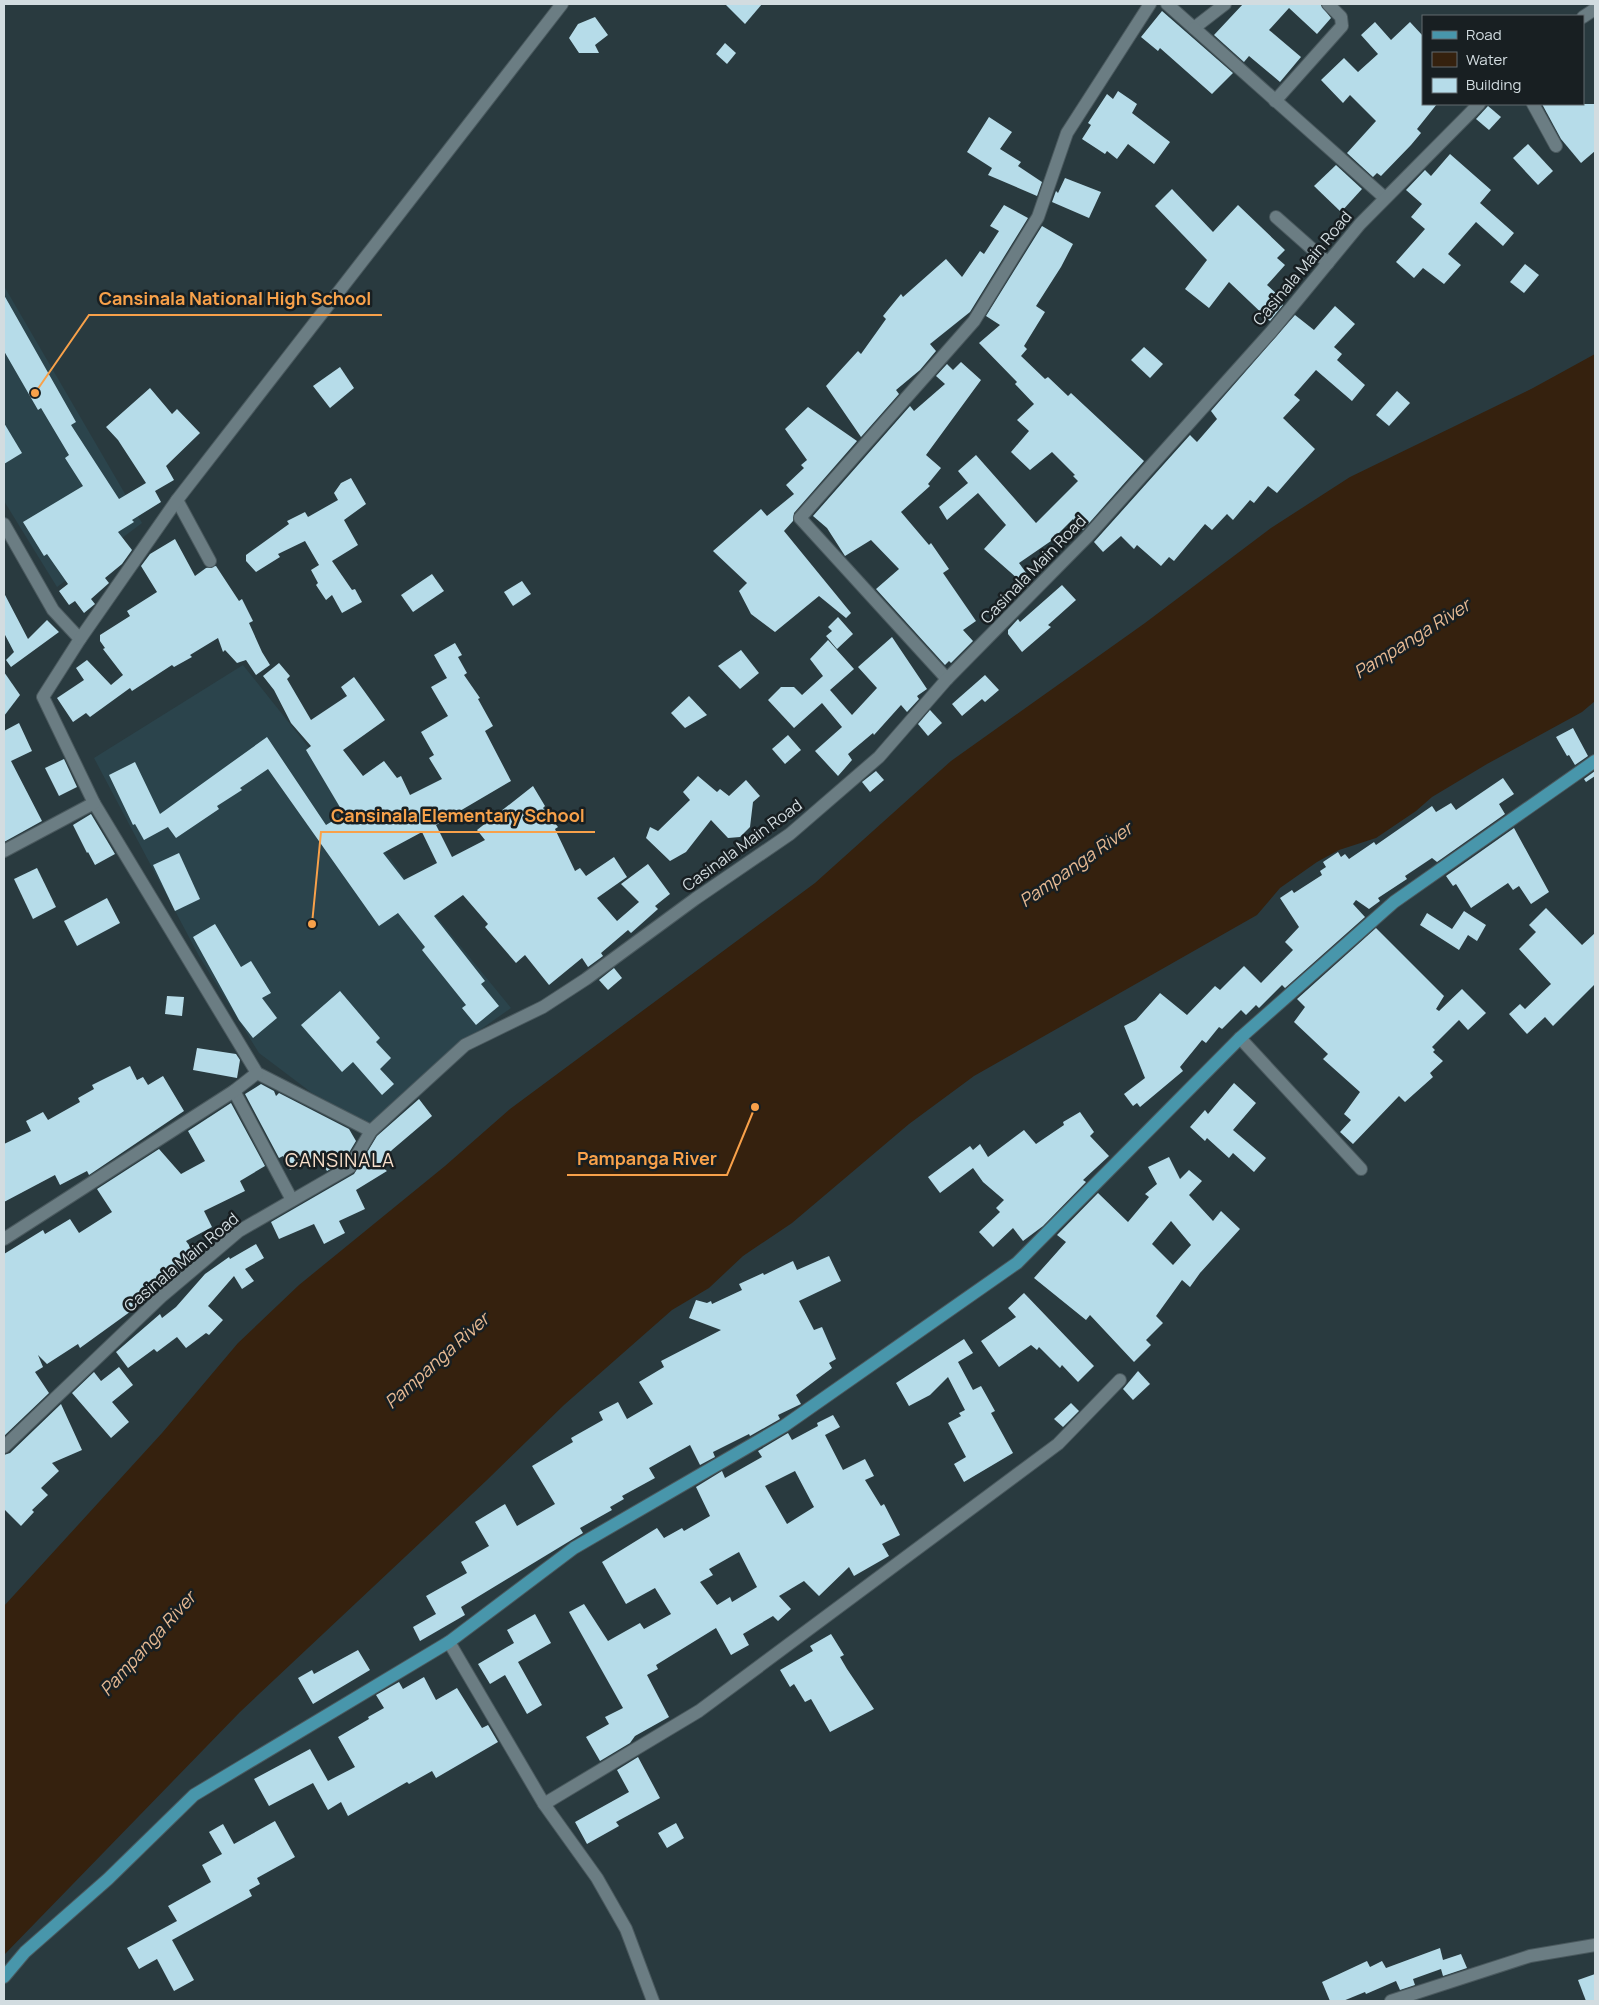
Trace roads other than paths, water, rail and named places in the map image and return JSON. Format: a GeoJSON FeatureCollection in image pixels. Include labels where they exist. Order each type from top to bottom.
{"type":"FeatureCollection","features":[{"type":"Feature","properties":{"kind":"main road"},"geometry":{"type":"LineString","coordinates":[[4,1977],[25,1952],[108,1879],[194,1795],[449,1642],[574,1548],[784,1426],[1017,1263],[1240,1038],[1394,902],[1595,761]]}},
{"type":"Feature","properties":{"kind":"street"},"geometry":{"type":"LineString","coordinates":[[371,1131],[257,1073],[94,803],[43,697],[80,639],[177,500],[562,4]]}},
{"type":"Feature","properties":{"kind":"street"},"geometry":{"type":"LineString","coordinates":[[947,679],[800,518],[974,321],[1038,217],[1068,132],[1150,4]]}},
{"type":"Feature","properties":{"kind":"street"},"geometry":{"type":"LineString","coordinates":[[1167,4],[1384,198]]}},
{"type":"Feature","properties":{"kind":"street"},"geometry":{"type":"LineString","coordinates":[[1194,28],[1225,4]]}},
{"type":"Feature","properties":{"kind":"street"},"geometry":{"type":"LineString","coordinates":[[1274,101],[1342,26],[1341,17],[1328,4]]}},
{"type":"Feature","properties":{"kind":"street"},"geometry":{"type":"LineString","coordinates":[[1584,16],[1595,9]]}},
{"type":"Feature","properties":{"kind":"street","name":"Casinala Main Road"},"geometry":{"type":"LineString","coordinates":[[4,1447],[161,1297],[239,1231],[350,1167],[371,1131],[465,1045],[543,1007],[586,979],[790,834],[879,758],[947,679],[1088,536],[1270,332],[1360,224],[1478,105]]}},
{"type":"Feature","properties":{"kind":"street"},"geometry":{"type":"LineString","coordinates":[[1534,105],[1556,146]]}},
{"type":"Feature","properties":{"kind":"street"},"geometry":{"type":"LineString","coordinates":[[1276,217],[1328,263]]}},
{"type":"Feature","properties":{"kind":"street"},"geometry":{"type":"LineString","coordinates":[[177,500],[210,561]]}},
{"type":"Feature","properties":{"kind":"street"},"geometry":{"type":"LineString","coordinates":[[4,524],[53,610],[80,639]]}},
{"type":"Feature","properties":{"kind":"street"},"geometry":{"type":"LineString","coordinates":[[4,850],[94,803]]}},
{"type":"Feature","properties":{"kind":"street"},"geometry":{"type":"LineString","coordinates":[[1240,1038],[1361,1169]]}},
{"type":"Feature","properties":{"kind":"street"},"geometry":{"type":"LineString","coordinates":[[4,1239],[234,1091],[257,1073]]}},
{"type":"Feature","properties":{"kind":"street"},"geometry":{"type":"LineString","coordinates":[[234,1091],[292,1200]]}},
{"type":"Feature","properties":{"kind":"street"},"geometry":{"type":"LineString","coordinates":[[544,1804],[699,1711],[1058,1444],[1120,1380]]}},
{"type":"Feature","properties":{"kind":"street"},"geometry":{"type":"LineString","coordinates":[[449,1642],[544,1804],[596,1878],[626,1929],[653,2001]]}},
{"type":"Feature","properties":{"kind":"street"},"geometry":{"type":"LineString","coordinates":[[1391,2001],[1530,1956],[1595,1945]]}},
{"type":"Feature","properties":{"kind":"water"},"geometry":{"type":"Polygon","coordinates":[[[1595,354],[1595,701],[1582,712],[1487,764],[1432,797],[1416,811],[1376,838],[1339,850],[1317,862],[1280,888],[1257,915],[974,1076],[909,1124],[792,1223],[743,1256],[709,1288],[672,1310],[564,1405],[240,1712],[4,1955],[4,1606],[162,1433],[238,1343],[299,1285],[445,1166],[510,1109],[815,883],[951,761],[1145,623],[1271,528],[1350,477],[1533,388],[1595,354]]]}},
{"type":"Feature","properties":{"kind":"place","name":"Cansinala National High School"},"geometry":{"type":"Point","coordinates":[35,393]}},
{"type":"Feature","properties":{"kind":"place","name":"Cansinala Elementary School"},"geometry":{"type":"Point","coordinates":[312,924]}},
{"type":"Feature","properties":{"kind":"place","name":"Pampanga River"},"geometry":{"type":"Point","coordinates":[755,1107]}},
{"type":"Feature","properties":{"kind":"district","name":"CANSINALA"},"geometry":{"type":"Point","coordinates":[340,1160]}}]}
